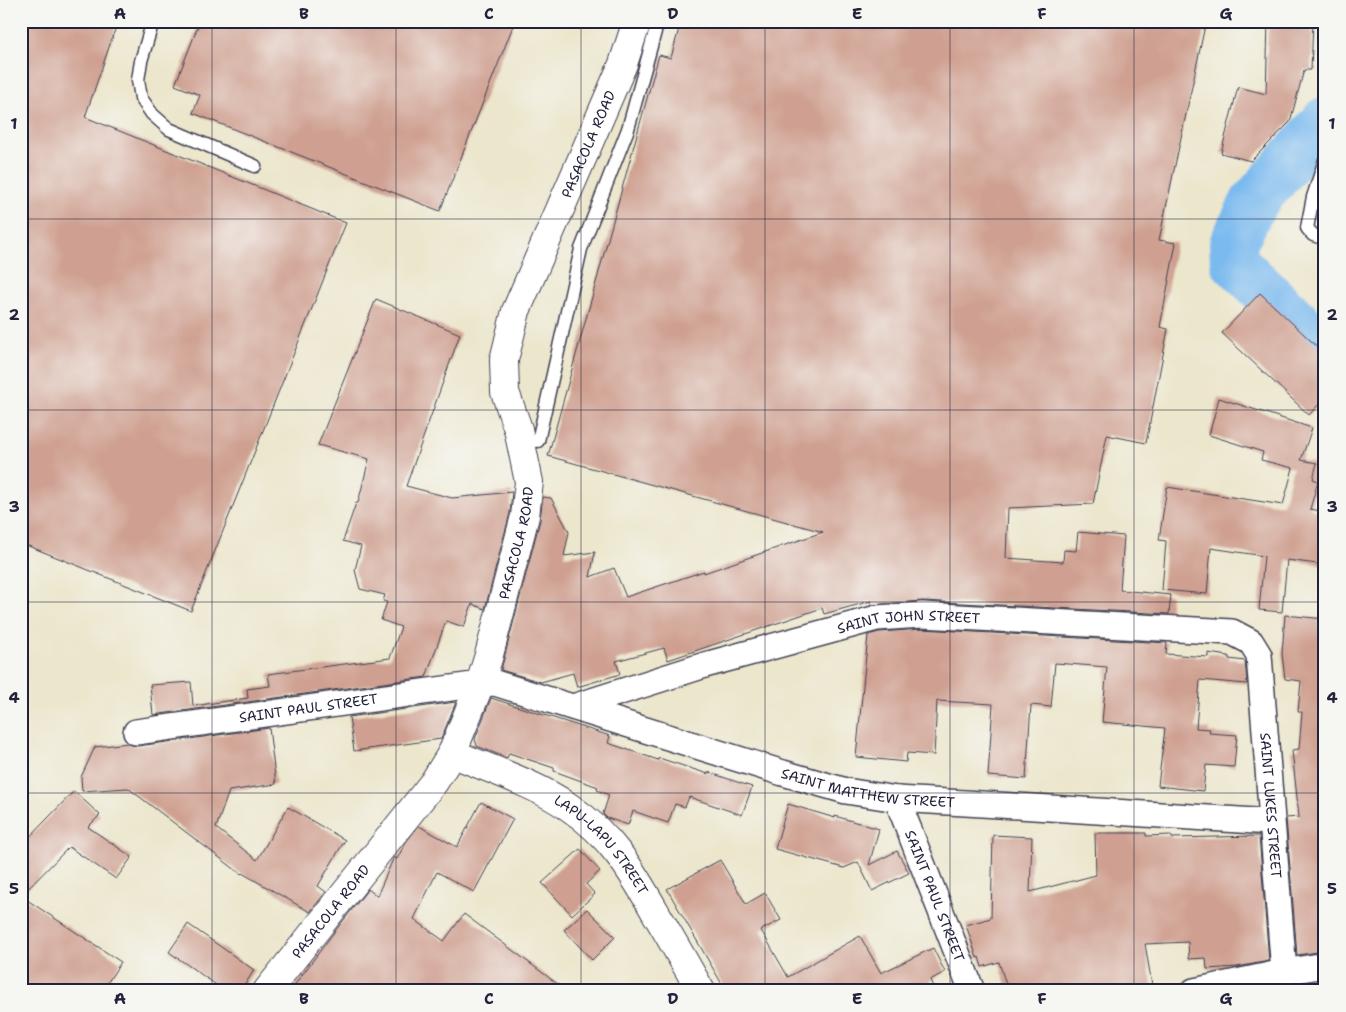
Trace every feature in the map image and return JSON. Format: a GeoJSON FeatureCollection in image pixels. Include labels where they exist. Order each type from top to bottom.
{"type":"FeatureCollection","features":[{"type":"Feature","properties":{"kind":"street","name":"PASACOLA ROAD"},"geometry":{"type":"LineString","coordinates":[[267,991],[434,782],[452,753],[480,684],[525,516],[529,482],[518,429],[505,392],[504,360],[516,311],[619,72],[637,21]]}},
{"type":"Feature","properties":{"kind":"street","name":"SAINT JOHN STREET"},"geometry":{"type":"LineString","coordinates":[[573,706],[705,665],[877,618],[922,615],[1232,632],[1251,642]]}},
{"type":"Feature","properties":{"kind":"street","name":"SAINT LUKES STREET"},"geometry":{"type":"LineString","coordinates":[[1251,642],[1258,655],[1284,972]]}},
{"type":"Feature","properties":{"kind":"street","name":"SAINT MATTHEW STREET"},"geometry":{"type":"LineString","coordinates":[[480,684],[496,683],[846,791],[897,799],[1271,822]]}},
{"type":"Feature","properties":{"kind":"street","name":"SAINT PAUL STREET"},"geometry":{"type":"LineString","coordinates":[[136,732],[480,684]]}},
{"type":"Feature","properties":{"kind":"street","name":"LAPU-LAPU STREET"},"geometry":{"type":"LineString","coordinates":[[452,753],[533,787],[569,807],[596,827],[618,851],[638,882],[701,991]]}},
{"type":"Feature","properties":{"kind":"street","name":"SAINT PAUL STREET"},"geometry":{"type":"LineString","coordinates":[[897,799],[972,991]]}},
{"type":"Feature","properties":{"kind":"street"},"geometry":{"type":"LineString","coordinates":[[1194,991],[1325,965]]}},
{"type":"Feature","properties":{"kind":"lane"},"geometry":{"type":"LineString","coordinates":[[153,21],[141,60],[138,80],[141,98],[152,114],[169,129],[255,166]]}},
{"type":"Feature","properties":{"kind":"lane"},"geometry":{"type":"LineString","coordinates":[[538,441],[581,249],[628,129],[658,21]]}},
{"type":"Feature","properties":{"kind":"lane"},"geometry":{"type":"LineString","coordinates":[[1325,160],[1313,197],[1307,228],[1313,236],[1325,239]]}},
{"type":"Feature","properties":{"kind":"building"},"geometry":{"type":"Polygon","coordinates":[[[21,21],[118,21],[85,117],[346,223],[191,611],[21,543],[21,21]]]}},
{"type":"Feature","properties":{"kind":"building"},"geometry":{"type":"Polygon","coordinates":[[[200,21],[515,21],[440,211],[193,113],[200,95],[175,85],[200,21]]]}},
{"type":"Feature","properties":{"kind":"building"},"geometry":{"type":"Polygon","coordinates":[[[681,21],[1206,21],[1159,240],[1176,243],[1160,327],[1168,329],[1146,443],[1107,435],[1093,504],[1008,508],[1006,558],[1063,562],[1064,550],[1076,551],[1078,532],[1124,536],[1120,590],[1171,595],[1169,614],[923,601],[871,605],[871,601],[824,614],[822,608],[668,660],[664,648],[616,661],[620,674],[577,687],[573,673],[541,682],[501,670],[540,520],[543,497],[551,498],[569,532],[564,556],[595,552],[590,577],[614,568],[626,597],[704,571],[704,573],[823,532],[548,456],[659,55],[671,58],[681,21]]]}},
{"type":"Feature","properties":{"kind":"building"},"geometry":{"type":"Polygon","coordinates":[[[1268,21],[1313,21],[1311,70],[1304,70],[1290,122],[1251,161],[1221,153],[1238,87],[1266,94],[1268,21]]]}},
{"type":"Feature","properties":{"kind":"building"},"geometry":{"type":"Polygon","coordinates":[[[1260,293],[1325,354],[1325,398],[1309,415],[1222,333],[1260,293]]]}},
{"type":"Feature","properties":{"kind":"building"},"geometry":{"type":"Polygon","coordinates":[[[376,299],[460,334],[406,486],[452,498],[512,492],[510,513],[485,609],[472,604],[464,627],[446,621],[426,677],[153,715],[150,685],[191,682],[193,706],[248,698],[247,689],[270,686],[268,674],[390,658],[401,627],[381,620],[387,602],[383,601],[385,595],[360,589],[355,570],[361,546],[343,541],[356,503],[358,503],[369,459],[318,445],[376,299]]]}},
{"type":"Feature","properties":{"kind":"building"},"geometry":{"type":"Polygon","coordinates":[[[1219,398],[1312,428],[1301,460],[1317,463],[1313,479],[1318,481],[1310,509],[1325,512],[1325,565],[1287,560],[1282,612],[1259,610],[1264,556],[1211,548],[1207,594],[1162,590],[1166,541],[1159,540],[1167,487],[1283,505],[1293,468],[1261,460],[1263,452],[1209,435],[1219,398]]]}},
{"type":"Feature","properties":{"kind":"building"},"geometry":{"type":"Polygon","coordinates":[[[1285,615],[1325,619],[1325,951],[1297,955],[1286,818],[1299,817],[1292,750],[1299,749],[1302,712],[1298,712],[1301,681],[1285,679],[1282,654],[1285,615]]]}},
{"type":"Feature","properties":{"kind":"building"},"geometry":{"type":"Polygon","coordinates":[[[922,629],[1167,643],[1166,654],[1208,657],[1208,653],[1229,656],[1229,659],[1245,661],[1247,684],[1200,680],[1196,728],[1210,729],[1209,733],[1237,735],[1234,767],[1206,765],[1203,791],[1158,786],[1165,728],[1102,722],[1107,667],[1055,663],[1051,707],[1031,705],[1026,779],[988,776],[993,704],[937,701],[934,755],[907,753],[906,762],[856,757],[868,635],[879,632],[922,629]]]}},
{"type":"Feature","properties":{"kind":"building"},"geometry":{"type":"Polygon","coordinates":[[[491,698],[610,736],[608,743],[658,760],[659,758],[708,774],[708,772],[752,787],[742,815],[689,797],[685,807],[675,804],[668,823],[633,811],[628,825],[607,818],[603,814],[609,795],[597,790],[598,787],[554,771],[554,768],[509,753],[507,758],[477,746],[475,739],[491,698]]]}},
{"type":"Feature","properties":{"kind":"building"},"geometry":{"type":"Polygon","coordinates":[[[456,702],[441,739],[354,751],[349,717],[456,702]]]}},
{"type":"Feature","properties":{"kind":"building"},"geometry":{"type":"Polygon","coordinates":[[[269,728],[276,784],[229,791],[216,828],[257,860],[288,807],[345,840],[318,886],[326,892],[310,912],[241,874],[128,788],[82,791],[81,777],[95,747],[128,743],[138,746],[269,728]]]}},
{"type":"Feature","properties":{"kind":"building"},"geometry":{"type":"Polygon","coordinates":[[[74,791],[100,815],[88,827],[132,857],[116,879],[69,847],[21,896],[21,846],[74,791]]]}},
{"type":"Feature","properties":{"kind":"building"},"geometry":{"type":"Polygon","coordinates":[[[481,802],[513,819],[474,892],[437,872],[414,919],[444,941],[464,914],[567,991],[290,991],[368,889],[377,896],[394,857],[397,859],[406,842],[419,826],[457,847],[481,802]]]}},
{"type":"Feature","properties":{"kind":"building"},"geometry":{"type":"Polygon","coordinates":[[[788,804],[879,829],[869,865],[897,851],[909,873],[872,891],[858,862],[844,868],[775,849],[788,804]]]}},
{"type":"Feature","properties":{"kind":"building"},"geometry":{"type":"Polygon","coordinates":[[[1095,833],[1146,833],[1146,836],[1171,835],[1172,838],[1259,836],[1269,961],[1237,967],[1207,969],[1206,958],[1189,959],[1188,942],[1145,944],[1153,991],[1008,991],[999,962],[982,967],[966,925],[991,918],[993,835],[1032,837],[1030,892],[1096,875],[1095,833]]]}},
{"type":"Feature","properties":{"kind":"building"},"geometry":{"type":"Polygon","coordinates":[[[580,849],[600,871],[586,884],[595,894],[572,915],[542,883],[580,849]]]}},
{"type":"Feature","properties":{"kind":"building"},"geometry":{"type":"Polygon","coordinates":[[[720,860],[746,904],[765,893],[781,920],[761,930],[788,977],[860,936],[881,973],[933,948],[945,972],[930,980],[935,991],[726,991],[667,889],[720,860]]]}},
{"type":"Feature","properties":{"kind":"building"},"geometry":{"type":"Polygon","coordinates":[[[21,896],[121,962],[102,991],[30,991],[21,985],[21,896]]]}},
{"type":"Feature","properties":{"kind":"building"},"geometry":{"type":"Polygon","coordinates":[[[587,909],[615,937],[592,960],[564,930],[587,909]]]}},
{"type":"Feature","properties":{"kind":"building"},"geometry":{"type":"Polygon","coordinates":[[[188,924],[254,970],[241,991],[225,991],[169,952],[188,924]]]}},
{"type":"Feature","properties":{"kind":"waterway"},"geometry":{"type":"LineString","coordinates":[[1325,121],[1254,202],[1233,244],[1234,262],[1325,349]]}}]}
